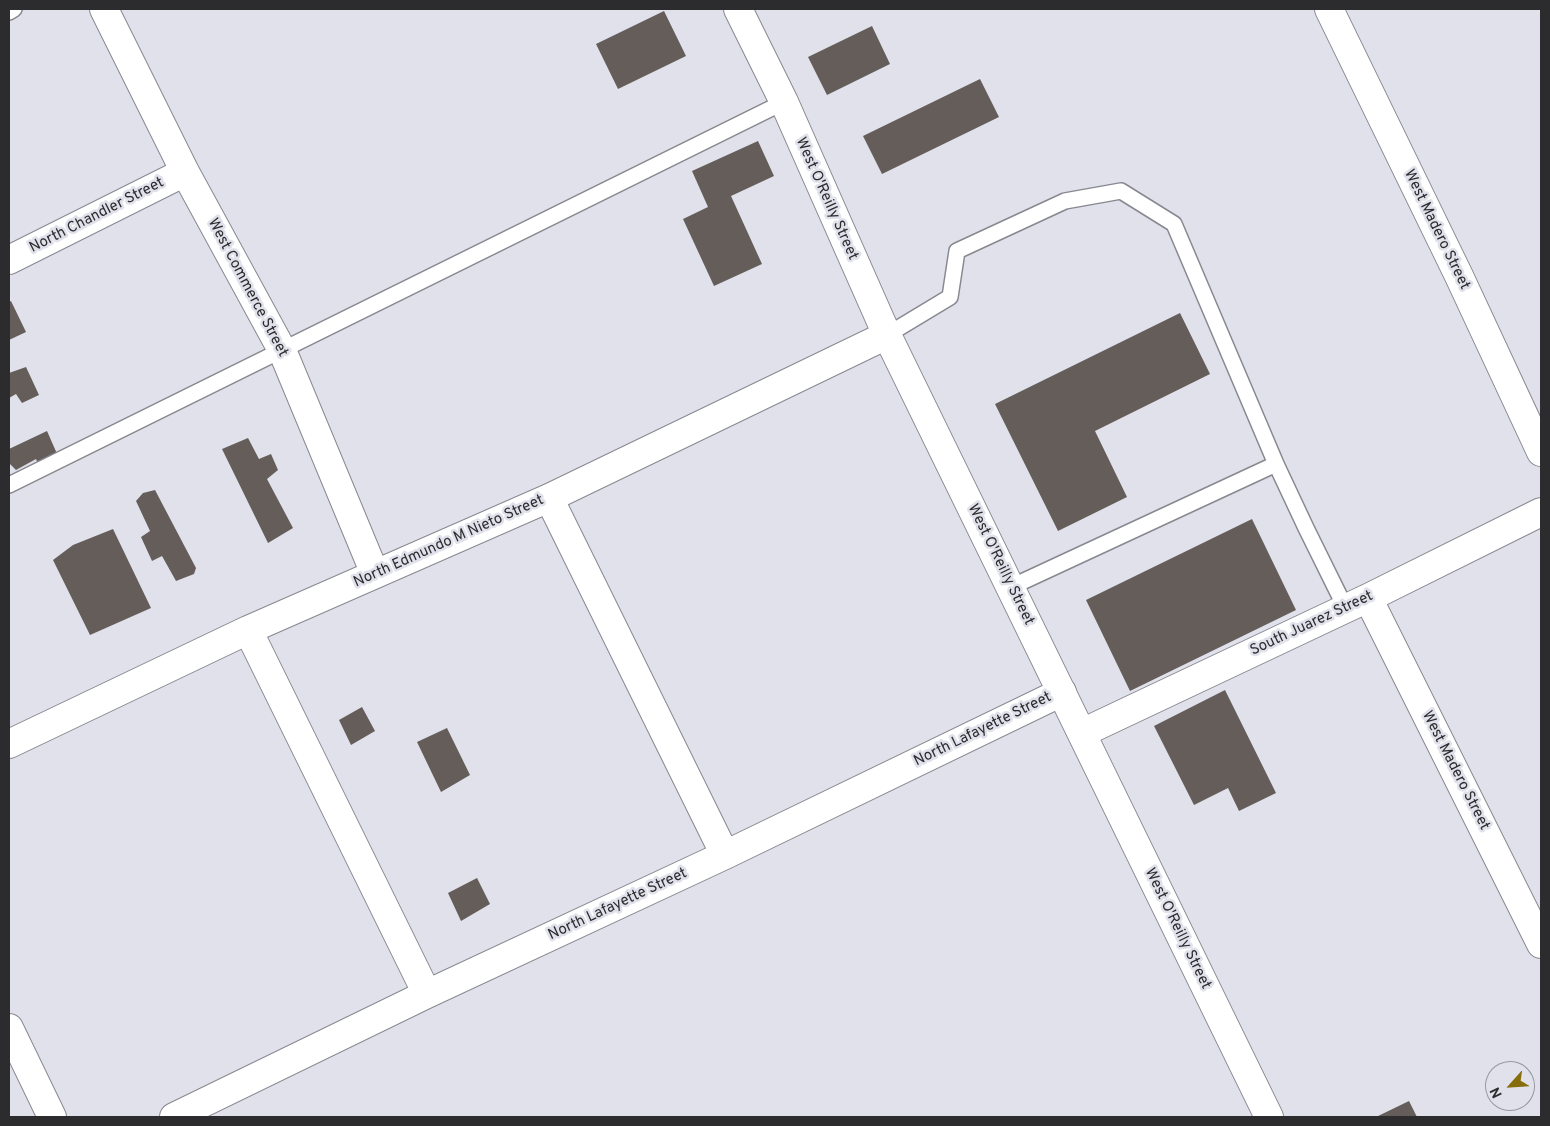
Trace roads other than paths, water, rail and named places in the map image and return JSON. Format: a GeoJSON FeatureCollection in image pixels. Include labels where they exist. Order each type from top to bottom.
{"type":"FeatureCollection","features":[{"type":"Feature","properties":{"kind":"street","name":"West Commerce Street"},"geometry":{"type":"LineString","coordinates":[[104,9],[185,172],[282,350],[375,574]]}},
{"type":"Feature","properties":{"kind":"street","name":"West O'Reilly Street"},"geometry":{"type":"LineString","coordinates":[[738,9],[784,102],[887,335],[1269,1117]]}},
{"type":"Feature","properties":{"kind":"street","name":"West Madero Street"},"geometry":{"type":"LineString","coordinates":[[1329,9],[1455,268],[1541,452]]}},
{"type":"Feature","properties":{"kind":"street","name":"North Chandler Street"},"geometry":{"type":"LineString","coordinates":[[9,260],[185,172]]}},
{"type":"Feature","properties":{"kind":"street","name":"North Edmundo M Nieto Street"},"geometry":{"type":"LineString","coordinates":[[9,744],[248,630],[549,498],[887,335]]}},
{"type":"Feature","properties":{"kind":"street"},"geometry":{"type":"LineString","coordinates":[[549,498],[725,855]]}},
{"type":"Feature","properties":{"kind":"street","name":"South Juarez Street"},"geometry":{"type":"LineString","coordinates":[[1082,733],[1357,603],[1541,512]]}},
{"type":"Feature","properties":{"kind":"street","name":"West Madero Street"},"geometry":{"type":"LineString","coordinates":[[1357,603],[1541,944]]}},
{"type":"Feature","properties":{"kind":"street"},"geometry":{"type":"LineString","coordinates":[[248,630],[427,994]]}},
{"type":"Feature","properties":{"kind":"street","name":"North Lafayette Street"},"geometry":{"type":"LineString","coordinates":[[174,1117],[427,994],[725,855],[1062,692]]}},
{"type":"Feature","properties":{"kind":"street"},"geometry":{"type":"LineString","coordinates":[[9,1028],[52,1117]]}},
{"type":"Feature","properties":{"kind":"lane"},"geometry":{"type":"LineString","coordinates":[[9,12],[14,9]]}},
{"type":"Feature","properties":{"kind":"lane"},"geometry":{"type":"LineString","coordinates":[[9,485],[784,102]]}},
{"type":"Feature","properties":{"kind":"lane"},"geometry":{"type":"LineString","coordinates":[[887,335],[950,298],[957,251],[1065,201],[1121,191],[1174,224],[1276,464],[1306,528],[1357,603]]}},
{"type":"Feature","properties":{"kind":"lane"},"geometry":{"type":"LineString","coordinates":[[1011,587],[1276,464]]}}]}
